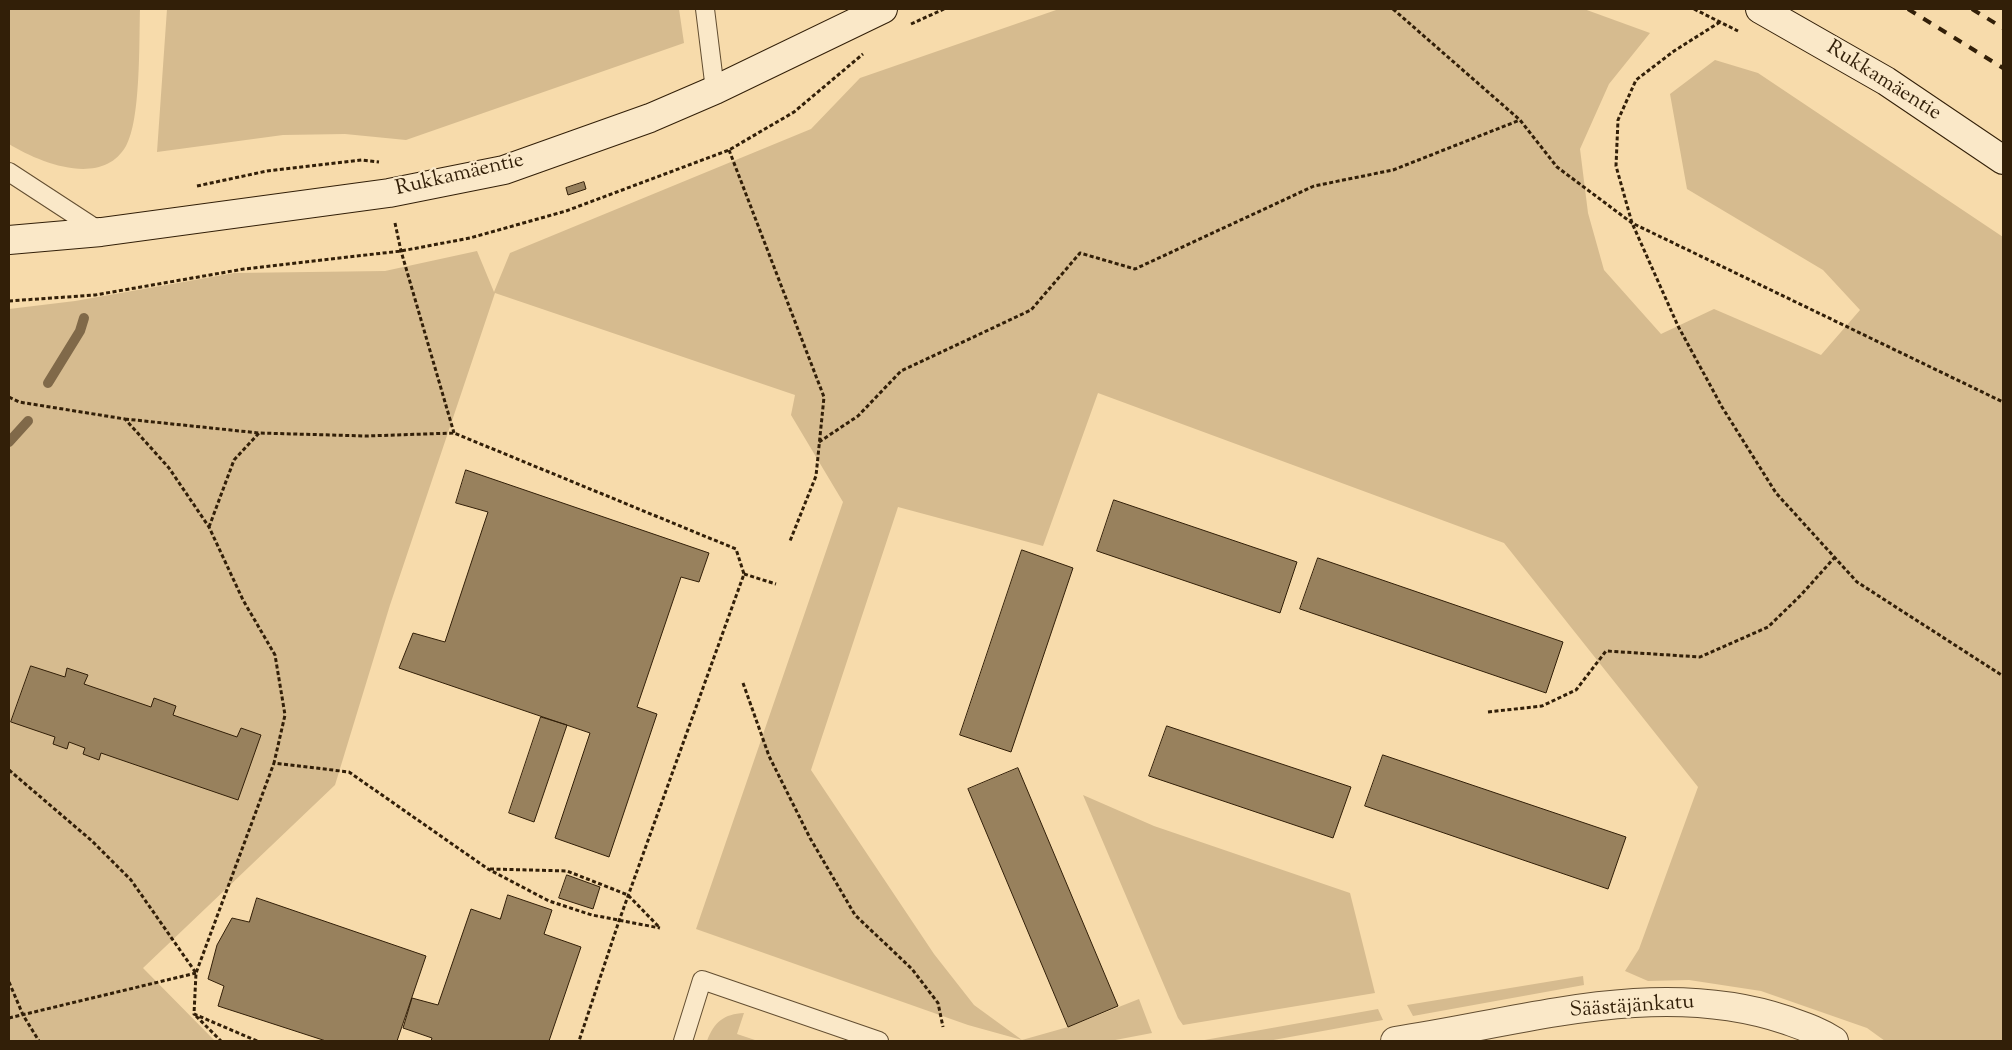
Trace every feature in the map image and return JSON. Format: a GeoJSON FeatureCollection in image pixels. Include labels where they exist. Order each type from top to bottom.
{"type":"FeatureCollection","features":[{"type":"Feature","properties":{"kind":"main road","name":"Rukkamäentie"},"geometry":{"type":"LineString","coordinates":[[9,240],[101,232],[389,193],[504,170],[650,118],[715,90],[883,9]]}},
{"type":"Feature","properties":{"kind":"main road","name":"Rukkamäentie"},"geometry":{"type":"LineString","coordinates":[[1760,9],[1886,81],[2003,160]]}},
{"type":"Feature","properties":{"kind":"main road","name":"Säästäjänkatu"},"geometry":{"type":"LineString","coordinates":[[1395,1041],[1596,1006],[1689,1002],[1723,1004],[1761,1012],[1820,1032],[1834,1041]]}},
{"type":"Feature","properties":{"kind":"lane"},"geometry":{"type":"LineString","coordinates":[[705,9],[715,90]]}},
{"type":"Feature","properties":{"kind":"lane"},"geometry":{"type":"LineString","coordinates":[[9,172],[101,232]]}},
{"type":"Feature","properties":{"kind":"lane"},"geometry":{"type":"LineString","coordinates":[[683,1041],[702,980],[879,1041]]}},
{"type":"Feature","properties":{"kind":"path"},"geometry":{"type":"LineString","coordinates":[[1393,9],[1520,120],[1557,167],[1632,223],[2003,402]]}},
{"type":"Feature","properties":{"kind":"path"},"geometry":{"type":"LineString","coordinates":[[1720,22],[1674,50],[1636,80],[1618,120],[1616,166],[1632,223],[1678,326],[1722,407],[1776,493],[1857,582],[2003,676]]}},
{"type":"Feature","properties":{"kind":"path"},"geometry":{"type":"LineString","coordinates":[[819,442],[858,416],[901,371],[1031,310],[1080,253],[1135,269],[1314,186],[1393,170],[1520,120]]}},
{"type":"Feature","properties":{"kind":"path"},"geometry":{"type":"LineString","coordinates":[[729,150],[824,397],[816,476],[790,541]]}},
{"type":"Feature","properties":{"kind":"path"},"geometry":{"type":"LineString","coordinates":[[401,251],[454,433]]}},
{"type":"Feature","properties":{"kind":"path"},"geometry":{"type":"LineString","coordinates":[[9,398],[19,402],[125,419],[259,433],[366,436],[454,433],[736,549],[744,574],[628,895],[579,1041]]}},
{"type":"Feature","properties":{"kind":"path"},"geometry":{"type":"LineString","coordinates":[[125,419],[169,468],[208,527],[244,600],[275,655],[285,715],[274,763],[196,973],[194,1014],[221,1041]]}},
{"type":"Feature","properties":{"kind":"path"},"geometry":{"type":"LineString","coordinates":[[208,527],[234,460],[259,433]]}},
{"type":"Feature","properties":{"kind":"path"},"geometry":{"type":"LineString","coordinates":[[1488,712],[1542,706],[1576,690],[1606,652],[1700,657],[1768,627],[1801,596],[1835,557]]}},
{"type":"Feature","properties":{"kind":"path"},"geometry":{"type":"LineString","coordinates":[[744,574],[776,584]]}},
{"type":"Feature","properties":{"kind":"path"},"geometry":{"type":"LineString","coordinates":[[743,683],[769,756],[810,838],[855,915],[912,969],[938,1003],[943,1027]]}},
{"type":"Feature","properties":{"kind":"path"},"geometry":{"type":"LineString","coordinates":[[274,763],[349,772],[488,869],[549,901],[592,915],[660,928],[628,895],[567,871],[488,869]]}},
{"type":"Feature","properties":{"kind":"path"},"geometry":{"type":"LineString","coordinates":[[9,770],[92,841],[131,880],[196,973]]}},
{"type":"Feature","properties":{"kind":"path"},"geometry":{"type":"LineString","coordinates":[[9,1018],[196,973]]}},
{"type":"Feature","properties":{"kind":"path"},"geometry":{"type":"LineString","coordinates":[[9,982],[23,1015],[40,1041]]}},
{"type":"Feature","properties":{"kind":"path"},"geometry":{"type":"LineString","coordinates":[[194,1014],[257,1041]]}},
{"type":"Feature","properties":{"kind":"shaded area"},"geometry":{"type":"Polygon","coordinates":[[[9,9],[140,9],[137,100],[134,118],[131,134],[126,146],[115,159],[102,166],[87,169],[70,168],[37,158],[9,144],[9,9]]]}},
{"type":"Feature","properties":{"kind":"shaded area"},"geometry":{"type":"Polygon","coordinates":[[[167,9],[679,9],[684,43],[406,140],[345,134],[283,135],[157,152],[167,9]]]}},
{"type":"Feature","properties":{"kind":"shaded area"},"geometry":{"type":"Polygon","coordinates":[[[1059,9],[1584,9],[1650,33],[1609,84],[1580,149],[1588,213],[1604,270],[1661,334],[1714,309],[1821,355],[1860,310],[1823,270],[1687,189],[1670,94],[1715,60],[1758,73],[2003,237],[2003,1041],[1885,1041],[1867,1028],[1761,991],[1689,980],[1648,981],[1625,971],[1639,949],[1698,787],[1504,543],[1098,393],[1043,546],[898,507],[811,770],[934,954],[974,1005],[1022,1040],[968,1025],[696,929],[843,502],[791,415],[795,395],[495,293],[390,605],[335,785],[143,968],[215,1041],[9,1041],[9,309],[75,301],[234,273],[385,271],[477,251],[494,292],[510,253],[811,129],[860,78],[1059,9]]]}},
{"type":"Feature","properties":{"kind":"shaded area"},"geometry":{"type":"Polygon","coordinates":[[[1083,795],[1154,826],[1350,893],[1375,993],[1183,1025],[1178,1018],[1083,795]]]}},
{"type":"Feature","properties":{"kind":"shaded area"},"geometry":{"type":"Polygon","coordinates":[[[1583,976],[1584,985],[1413,1016],[1407,1005],[1583,976]]]}},
{"type":"Feature","properties":{"kind":"shaded area"},"geometry":{"type":"Polygon","coordinates":[[[1139,999],[1152,1033],[1110,1041],[1022,1040],[1068,1027],[1139,999]]]}},
{"type":"Feature","properties":{"kind":"shaded area"},"geometry":{"type":"Polygon","coordinates":[[[1378,1009],[1383,1020],[1268,1041],[1199,1041],[1378,1009]]]}},
{"type":"Feature","properties":{"kind":"shaded area"},"geometry":{"type":"Polygon","coordinates":[[[744,1013],[737,1034],[758,1041],[707,1041],[713,1029],[721,1020],[731,1015],[744,1013]]]}},
{"type":"Feature","properties":{"kind":"building"},"geometry":{"type":"Polygon","coordinates":[[[584,182],[586,189],[568,195],[566,188],[584,182]]]}},
{"type":"Feature","properties":{"kind":"building"},"geometry":{"type":"Polygon","coordinates":[[[466,470],[709,553],[699,582],[681,577],[637,707],[657,714],[609,857],[555,838],[590,733],[399,668],[413,633],[445,642],[488,512],[456,503],[466,470]]]}},
{"type":"Feature","properties":{"kind":"building"},"geometry":{"type":"Polygon","coordinates":[[[1114,500],[1297,562],[1280,613],[1097,551],[1114,500]]]}},
{"type":"Feature","properties":{"kind":"building"},"geometry":{"type":"Polygon","coordinates":[[[1022,550],[1073,568],[1011,752],[960,735],[1022,550]]]}},
{"type":"Feature","properties":{"kind":"building"},"geometry":{"type":"Polygon","coordinates":[[[1318,558],[1563,642],[1546,693],[1300,609],[1318,558]]]}},
{"type":"Feature","properties":{"kind":"building"},"geometry":{"type":"Polygon","coordinates":[[[31,666],[65,677],[67,668],[88,675],[84,684],[151,707],[154,698],[176,706],[173,715],[237,737],[241,728],[261,735],[238,800],[101,753],[99,760],[83,754],[85,748],[69,742],[67,749],[53,744],[55,737],[11,722],[31,666]]]}},
{"type":"Feature","properties":{"kind":"building"},"geometry":{"type":"Polygon","coordinates":[[[541,717],[567,725],[534,822],[509,813],[541,717]]]}},
{"type":"Feature","properties":{"kind":"building"},"geometry":{"type":"Polygon","coordinates":[[[1167,726],[1351,787],[1333,838],[1149,776],[1167,726]]]}},
{"type":"Feature","properties":{"kind":"building"},"geometry":{"type":"Polygon","coordinates":[[[1383,755],[1626,837],[1608,889],[1365,806],[1383,755]]]}},
{"type":"Feature","properties":{"kind":"building"},"geometry":{"type":"Polygon","coordinates":[[[1018,768],[1118,1006],[1068,1027],[968,789],[1018,768]]]}},
{"type":"Feature","properties":{"kind":"building"},"geometry":{"type":"Polygon","coordinates":[[[567,875],[600,887],[593,909],[559,898],[567,875]]]}},
{"type":"Feature","properties":{"kind":"building"},"geometry":{"type":"Polygon","coordinates":[[[508,895],[552,910],[544,934],[581,947],[549,1041],[431,1041],[432,1038],[403,1028],[412,998],[438,1005],[471,909],[500,919],[508,895]]]}},
{"type":"Feature","properties":{"kind":"building"},"geometry":{"type":"Polygon","coordinates":[[[257,898],[426,956],[397,1041],[326,1041],[218,1006],[224,986],[208,979],[217,945],[232,918],[249,922],[257,898]]]}},
{"type":"Feature","properties":{"kind":"waterway"},"geometry":{"type":"LineString","coordinates":[[48,383],[80,331],[84,318]]}},
{"type":"Feature","properties":{"kind":"waterway"},"geometry":{"type":"LineString","coordinates":[[9,442],[28,421]]}},
{"type":"Feature","properties":{"kind":"railway"},"geometry":{"type":"LineString","coordinates":[[1908,9],[2003,68]]}},
{"type":"Feature","properties":{"kind":"railway"},"geometry":{"type":"LineString","coordinates":[[1972,9],[2003,28]]}}]}
